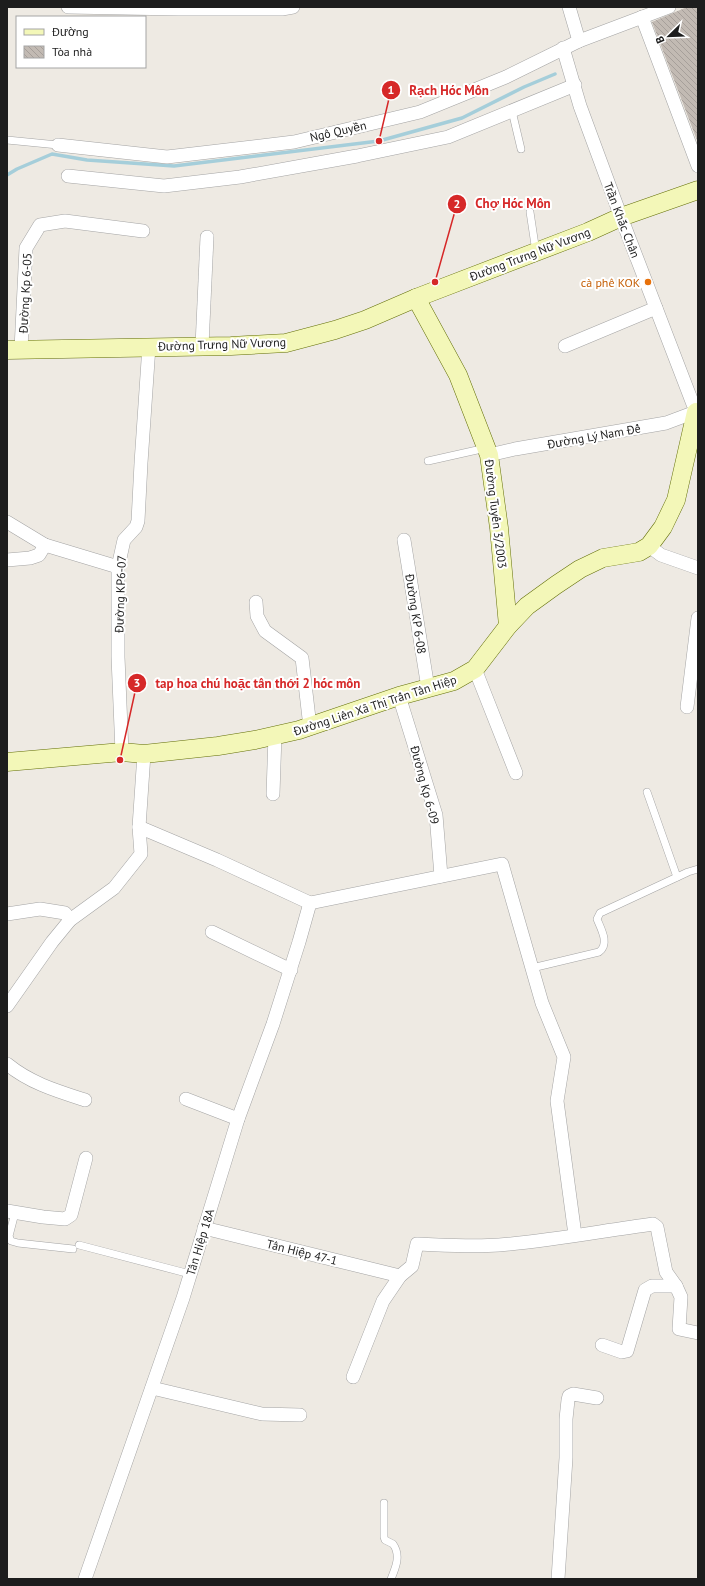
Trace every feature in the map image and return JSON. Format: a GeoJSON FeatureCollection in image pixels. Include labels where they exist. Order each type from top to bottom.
{"type":"FeatureCollection","features":[{"type":"Feature","properties":{"kind":"street"},"geometry":{"type":"LineString","coordinates":[[68,7],[293,7]]}},
{"type":"Feature","properties":{"kind":"street"},"geometry":{"type":"LineString","coordinates":[[569,7],[579,41]]}},
{"type":"Feature","properties":{"kind":"street","name":"Ngô Quyền"},"geometry":{"type":"LineString","coordinates":[[58,145],[167,157],[294,142],[420,112],[506,77],[579,41],[669,7]]}},
{"type":"Feature","properties":{"kind":"street"},"geometry":{"type":"LineString","coordinates":[[642,17],[698,166]]}},
{"type":"Feature","properties":{"kind":"street","name":"Trần Khắc Chân"},"geometry":{"type":"LineString","coordinates":[[563,48],[580,106],[621,217],[697,412]]}},
{"type":"Feature","properties":{"kind":"street"},"geometry":{"type":"LineString","coordinates":[[68,176],[164,186],[240,177],[356,156],[448,137],[575,86]]}},
{"type":"Feature","properties":{"kind":"street","name":"Đường Trưng Nữ Vương"},"geometry":{"type":"LineString","coordinates":[[14,349],[286,343],[335,330],[365,320],[416,298],[536,252],[621,217],[698,190]]}},
{"type":"Feature","properties":{"kind":"street","name":"Đường Kp 6-05"},"geometry":{"type":"LineString","coordinates":[[14,349],[26,248],[40,225],[65,221],[143,231]]}},
{"type":"Feature","properties":{"kind":"street"},"geometry":{"type":"LineString","coordinates":[[202,346],[207,237]]}},
{"type":"Feature","properties":{"kind":"street","name":"Đường Tuyến 3/2003"},"geometry":{"type":"LineString","coordinates":[[416,298],[458,375],[488,452],[499,528],[508,626]]}},
{"type":"Feature","properties":{"kind":"street"},"geometry":{"type":"LineString","coordinates":[[565,346],[656,308]]}},
{"type":"Feature","properties":{"kind":"street","name":"Đường KP6-07"},"geometry":{"type":"LineString","coordinates":[[122,752],[118,657],[118,567],[124,540],[136,527],[138,521],[149,346]]}},
{"type":"Feature","properties":{"kind":"street","name":"Đường Lý Nam Đế"},"geometry":{"type":"LineString","coordinates":[[488,452],[514,449],[666,423],[697,412]]}},
{"type":"Feature","properties":{"kind":"street","name":"Đường Liên Xã Thị Trấn Tân Hiệp"},"geometry":{"type":"LineString","coordinates":[[7,762],[122,752],[144,754],[218,746],[275,735],[310,726],[399,696],[454,681],[475,669],[508,626],[527,606],[580,569],[603,558],[639,552],[648,546],[663,527],[676,500],[697,412]]}},
{"type":"Feature","properties":{"kind":"street"},"geometry":{"type":"LineString","coordinates":[[7,522],[45,545],[118,567]]}},
{"type":"Feature","properties":{"kind":"street","name":"Đường KP 6-08"},"geometry":{"type":"LineString","coordinates":[[404,540],[428,688]]}},
{"type":"Feature","properties":{"kind":"street"},"geometry":{"type":"LineString","coordinates":[[7,560],[30,558],[40,555],[45,545]]}},
{"type":"Feature","properties":{"kind":"street"},"geometry":{"type":"LineString","coordinates":[[648,546],[661,555],[698,568]]}},
{"type":"Feature","properties":{"kind":"street"},"geometry":{"type":"LineString","coordinates":[[256,602],[257,616],[265,631],[302,658],[310,726]]}},
{"type":"Feature","properties":{"kind":"street"},"geometry":{"type":"LineString","coordinates":[[687,707],[698,618]]}},
{"type":"Feature","properties":{"kind":"street"},"geometry":{"type":"LineString","coordinates":[[475,669],[516,773]]}},
{"type":"Feature","properties":{"kind":"street","name":"Đường Kp 6-09"},"geometry":{"type":"LineString","coordinates":[[399,696],[436,815],[441,876]]}},
{"type":"Feature","properties":{"kind":"street"},"geometry":{"type":"LineString","coordinates":[[273,794],[275,735]]}},
{"type":"Feature","properties":{"kind":"street"},"geometry":{"type":"LineString","coordinates":[[7,1006],[52,942],[70,920],[114,888],[141,854],[139,827],[144,754]]}},
{"type":"Feature","properties":{"kind":"street"},"geometry":{"type":"LineString","coordinates":[[139,827],[217,860],[310,903],[502,864],[542,1003],[564,1057],[557,1101],[575,1235]]}},
{"type":"Feature","properties":{"kind":"street","name":"Tân Hiệp 18A"},"geometry":{"type":"LineString","coordinates":[[85,1579],[190,1274],[238,1118],[273,1024],[310,903]]}},
{"type":"Feature","properties":{"kind":"street"},"geometry":{"type":"LineString","coordinates":[[7,914],[40,909],[65,913],[70,920]]}},
{"type":"Feature","properties":{"kind":"street"},"geometry":{"type":"LineString","coordinates":[[212,932],[290,970]]}},
{"type":"Feature","properties":{"kind":"street"},"geometry":{"type":"LineString","coordinates":[[7,1064],[29,1080],[59,1092],[85,1100]]}},
{"type":"Feature","properties":{"kind":"street"},"geometry":{"type":"LineString","coordinates":[[186,1099],[238,1118]]}},
{"type":"Feature","properties":{"kind":"street"},"geometry":{"type":"LineString","coordinates":[[11,1212],[57,1219],[68,1217],[73,1208],[86,1158]]}},
{"type":"Feature","properties":{"kind":"street"},"geometry":{"type":"LineString","coordinates":[[353,1377],[383,1301],[400,1276],[412,1266],[417,1244],[497,1246],[555,1240],[575,1235],[656,1224],[666,1272],[676,1286],[681,1297],[679,1329],[698,1333]]}},
{"type":"Feature","properties":{"kind":"street","name":"Tân Hiệp 47-1"},"geometry":{"type":"LineString","coordinates":[[204,1228],[400,1276]]}},
{"type":"Feature","properties":{"kind":"street"},"geometry":{"type":"LineString","coordinates":[[602,1346],[622,1352],[627,1351],[645,1290],[652,1286],[676,1286]]}},
{"type":"Feature","properties":{"kind":"street"},"geometry":{"type":"LineString","coordinates":[[152,1388],[262,1414],[300,1415]]}},
{"type":"Feature","properties":{"kind":"street"},"geometry":{"type":"LineString","coordinates":[[558,1579],[566,1458],[566,1419],[568,1400],[569,1396],[573,1394],[597,1398]]}},
{"type":"Feature","properties":{"kind":"lane"},"geometry":{"type":"LineString","coordinates":[[512,111],[521,149]]}},
{"type":"Feature","properties":{"kind":"lane"},"geometry":{"type":"LineString","coordinates":[[7,140],[58,145]]}},
{"type":"Feature","properties":{"kind":"lane"},"geometry":{"type":"LineString","coordinates":[[530,212],[536,252]]}},
{"type":"Feature","properties":{"kind":"lane"},"geometry":{"type":"LineString","coordinates":[[428,461],[488,452]]}},
{"type":"Feature","properties":{"kind":"lane"},"geometry":{"type":"LineString","coordinates":[[648,792],[678,877]]}},
{"type":"Feature","properties":{"kind":"lane"},"geometry":{"type":"LineString","coordinates":[[532,968],[598,952],[603,948],[604,943],[604,936],[597,919],[600,913],[698,869]]}},
{"type":"Feature","properties":{"kind":"lane"},"geometry":{"type":"LineString","coordinates":[[11,1212],[9,1236],[11,1241],[18,1243],[76,1247],[190,1274]]}},
{"type":"Feature","properties":{"kind":"lane"},"geometry":{"type":"LineString","coordinates":[[384,1503],[384,1539],[393,1544],[398,1554],[397,1563],[391,1579]]}},
{"type":"Feature","properties":{"kind":"building"},"geometry":{"type":"Polygon","coordinates":[[[687,7],[698,7],[698,143],[652,22],[687,7]]]}},
{"type":"Feature","properties":{"kind":"waterway"},"geometry":{"type":"LineString","coordinates":[[7,175],[17,169],[52,154],[87,160],[174,166],[379,141],[462,118],[524,87],[555,74]]}},
{"type":"Feature","properties":{"kind":"place","name":"Rạch Hóc Môn"},"geometry":{"type":"Point","coordinates":[379,141]}},
{"type":"Feature","properties":{"kind":"place","name":"Chợ Hóc Môn"},"geometry":{"type":"Point","coordinates":[435,282]}},
{"type":"Feature","properties":{"kind":"place","name":"cà phê KOK"},"geometry":{"type":"Point","coordinates":[648,282]}},
{"type":"Feature","properties":{"kind":"place","name":"tap hoa chú hoặc tân thới 2 hóc môn"},"geometry":{"type":"Point","coordinates":[120,760]}}]}
